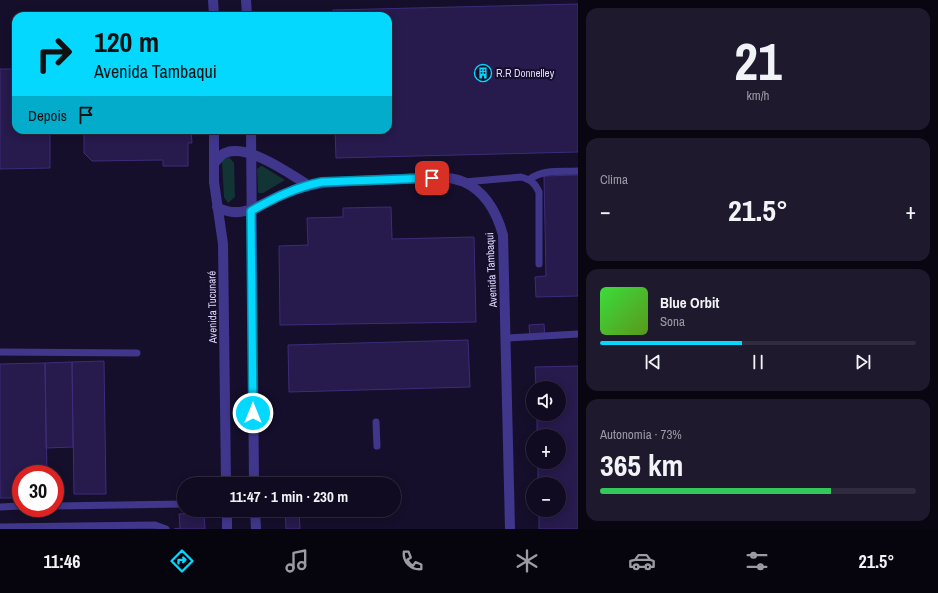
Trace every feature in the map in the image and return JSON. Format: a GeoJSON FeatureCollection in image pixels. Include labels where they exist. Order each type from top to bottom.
{"type":"FeatureCollection","features":[{"type":"Feature","properties":{"kind":"street"},"geometry":{"type":"LineString","coordinates":[[213,0],[214,12]]}},
{"type":"Feature","properties":{"kind":"street"},"geometry":{"type":"LineString","coordinates":[[246,0],[247,12]]}},
{"type":"Feature","properties":{"kind":"street","name":"Avenida Tucunaré"},"geometry":{"type":"LineString","coordinates":[[214,134],[214,182],[223,244],[226,477]]}},
{"type":"Feature","properties":{"kind":"street"},"geometry":{"type":"LineString","coordinates":[[252,134],[251,211],[254,477]]}},
{"type":"Feature","properties":{"kind":"street"},"geometry":{"type":"LineString","coordinates":[[214,164],[220,155],[227,152],[252,155],[268,160],[308,185]]}},
{"type":"Feature","properties":{"kind":"street","name":"Avenida Tambaqui"},"geometry":{"type":"LineString","coordinates":[[251,211],[282,194],[322,182],[432,178],[464,182],[476,190],[490,203],[499,218],[503,235],[510,529]]}},
{"type":"Feature","properties":{"kind":"street"},"geometry":{"type":"LineString","coordinates":[[217,207],[233,213],[251,211]]}},
{"type":"Feature","properties":{"kind":"street"},"geometry":{"type":"LineString","coordinates":[[226,517],[227,529]]}},
{"type":"Feature","properties":{"kind":"street"},"geometry":{"type":"LineString","coordinates":[[255,517],[256,529]]}},
{"type":"Feature","properties":{"kind":"lane"},"geometry":{"type":"LineString","coordinates":[[530,180],[537,174],[546,172],[578,171]]}},
{"type":"Feature","properties":{"kind":"lane"},"geometry":{"type":"LineString","coordinates":[[464,182],[521,177],[530,180],[536,185],[539,192],[539,264]]}},
{"type":"Feature","properties":{"kind":"lane"},"geometry":{"type":"LineString","coordinates":[[506,338],[578,334]]}},
{"type":"Feature","properties":{"kind":"lane"},"geometry":{"type":"LineString","coordinates":[[0,352],[137,353]]}},
{"type":"Feature","properties":{"kind":"lane"},"geometry":{"type":"LineString","coordinates":[[376,422],[377,446]]}},
{"type":"Feature","properties":{"kind":"lane"},"geometry":{"type":"LineString","coordinates":[[64,506],[177,504]]}},
{"type":"Feature","properties":{"kind":"lane"},"geometry":{"type":"LineString","coordinates":[[0,507],[12,506]]}},
{"type":"Feature","properties":{"kind":"lane"},"geometry":{"type":"LineString","coordinates":[[0,527],[155,525],[166,529]]}},
{"type":"Feature","properties":{"kind":"green space"},"geometry":{"type":"Polygon","coordinates":[[[229,157],[234,163],[235,197],[228,203],[224,197],[222,161],[229,157]]]}},
{"type":"Feature","properties":{"kind":"green space"},"geometry":{"type":"Polygon","coordinates":[[[261,166],[285,180],[263,193],[258,193],[257,169],[261,166]]]}},
{"type":"Feature","properties":{"kind":"building","name":"R.R Donnelley"},"geometry":{"type":"Polygon","coordinates":[[[578,4],[578,152],[336,158],[335,134],[392,134],[392,12],[333,12],[333,10],[578,4]]]}},
{"type":"Feature","properties":{"kind":"building"},"geometry":{"type":"Polygon","coordinates":[[[0,69],[12,69],[12,134],[50,134],[50,168],[0,169],[0,69]]]}},
{"type":"Feature","properties":{"kind":"building"},"geometry":{"type":"Polygon","coordinates":[[[84,134],[191,134],[192,143],[188,143],[188,166],[163,166],[163,160],[92,161],[84,153],[84,134]]]}},
{"type":"Feature","properties":{"kind":"building"},"geometry":{"type":"Polygon","coordinates":[[[578,175],[578,296],[536,297],[535,277],[546,276],[544,176],[578,175]]]}},
{"type":"Feature","properties":{"kind":"building"},"geometry":{"type":"Polygon","coordinates":[[[391,207],[392,239],[474,237],[476,322],[280,325],[279,246],[308,245],[307,218],[343,217],[343,208],[391,207]]]}},
{"type":"Feature","properties":{"kind":"building"},"geometry":{"type":"Polygon","coordinates":[[[544,324],[545,338],[530,340],[529,325],[544,324]]]}},
{"type":"Feature","properties":{"kind":"building"},"geometry":{"type":"Polygon","coordinates":[[[468,340],[470,387],[289,392],[288,345],[468,340]]]}},
{"type":"Feature","properties":{"kind":"building"},"geometry":{"type":"Polygon","coordinates":[[[104,361],[106,494],[74,494],[72,362],[104,361]]]}},
{"type":"Feature","properties":{"kind":"building"},"geometry":{"type":"Polygon","coordinates":[[[72,362],[73,447],[46,448],[45,363],[72,362]]]}},
{"type":"Feature","properties":{"kind":"building"},"geometry":{"type":"Polygon","coordinates":[[[45,363],[47,465],[12,465],[12,498],[0,498],[0,364],[45,363]]]}},
{"type":"Feature","properties":{"kind":"building"},"geometry":{"type":"Polygon","coordinates":[[[578,366],[578,529],[539,529],[539,517],[566,517],[566,477],[538,477],[538,469],[566,469],[566,429],[537,429],[537,421],[566,421],[566,381],[536,381],[535,367],[578,366]]]}},
{"type":"Feature","properties":{"kind":"building"},"geometry":{"type":"Polygon","coordinates":[[[179,517],[204,517],[205,529],[174,529],[180,528],[179,517]]]}},
{"type":"Feature","properties":{"kind":"building"},"geometry":{"type":"Polygon","coordinates":[[[285,517],[299,517],[300,529],[286,529],[285,517]]]}},
{"type":"Feature","properties":{"kind":"place","name":"R.R Donnelley"},"geometry":{"type":"Point","coordinates":[483,73]}},
{"type":"Feature","properties":{"kind":"route"},"geometry":{"type":"LineString","coordinates":[[253,413],[253,273],[251,211],[282,194],[322,182],[432,178]]}}]}
